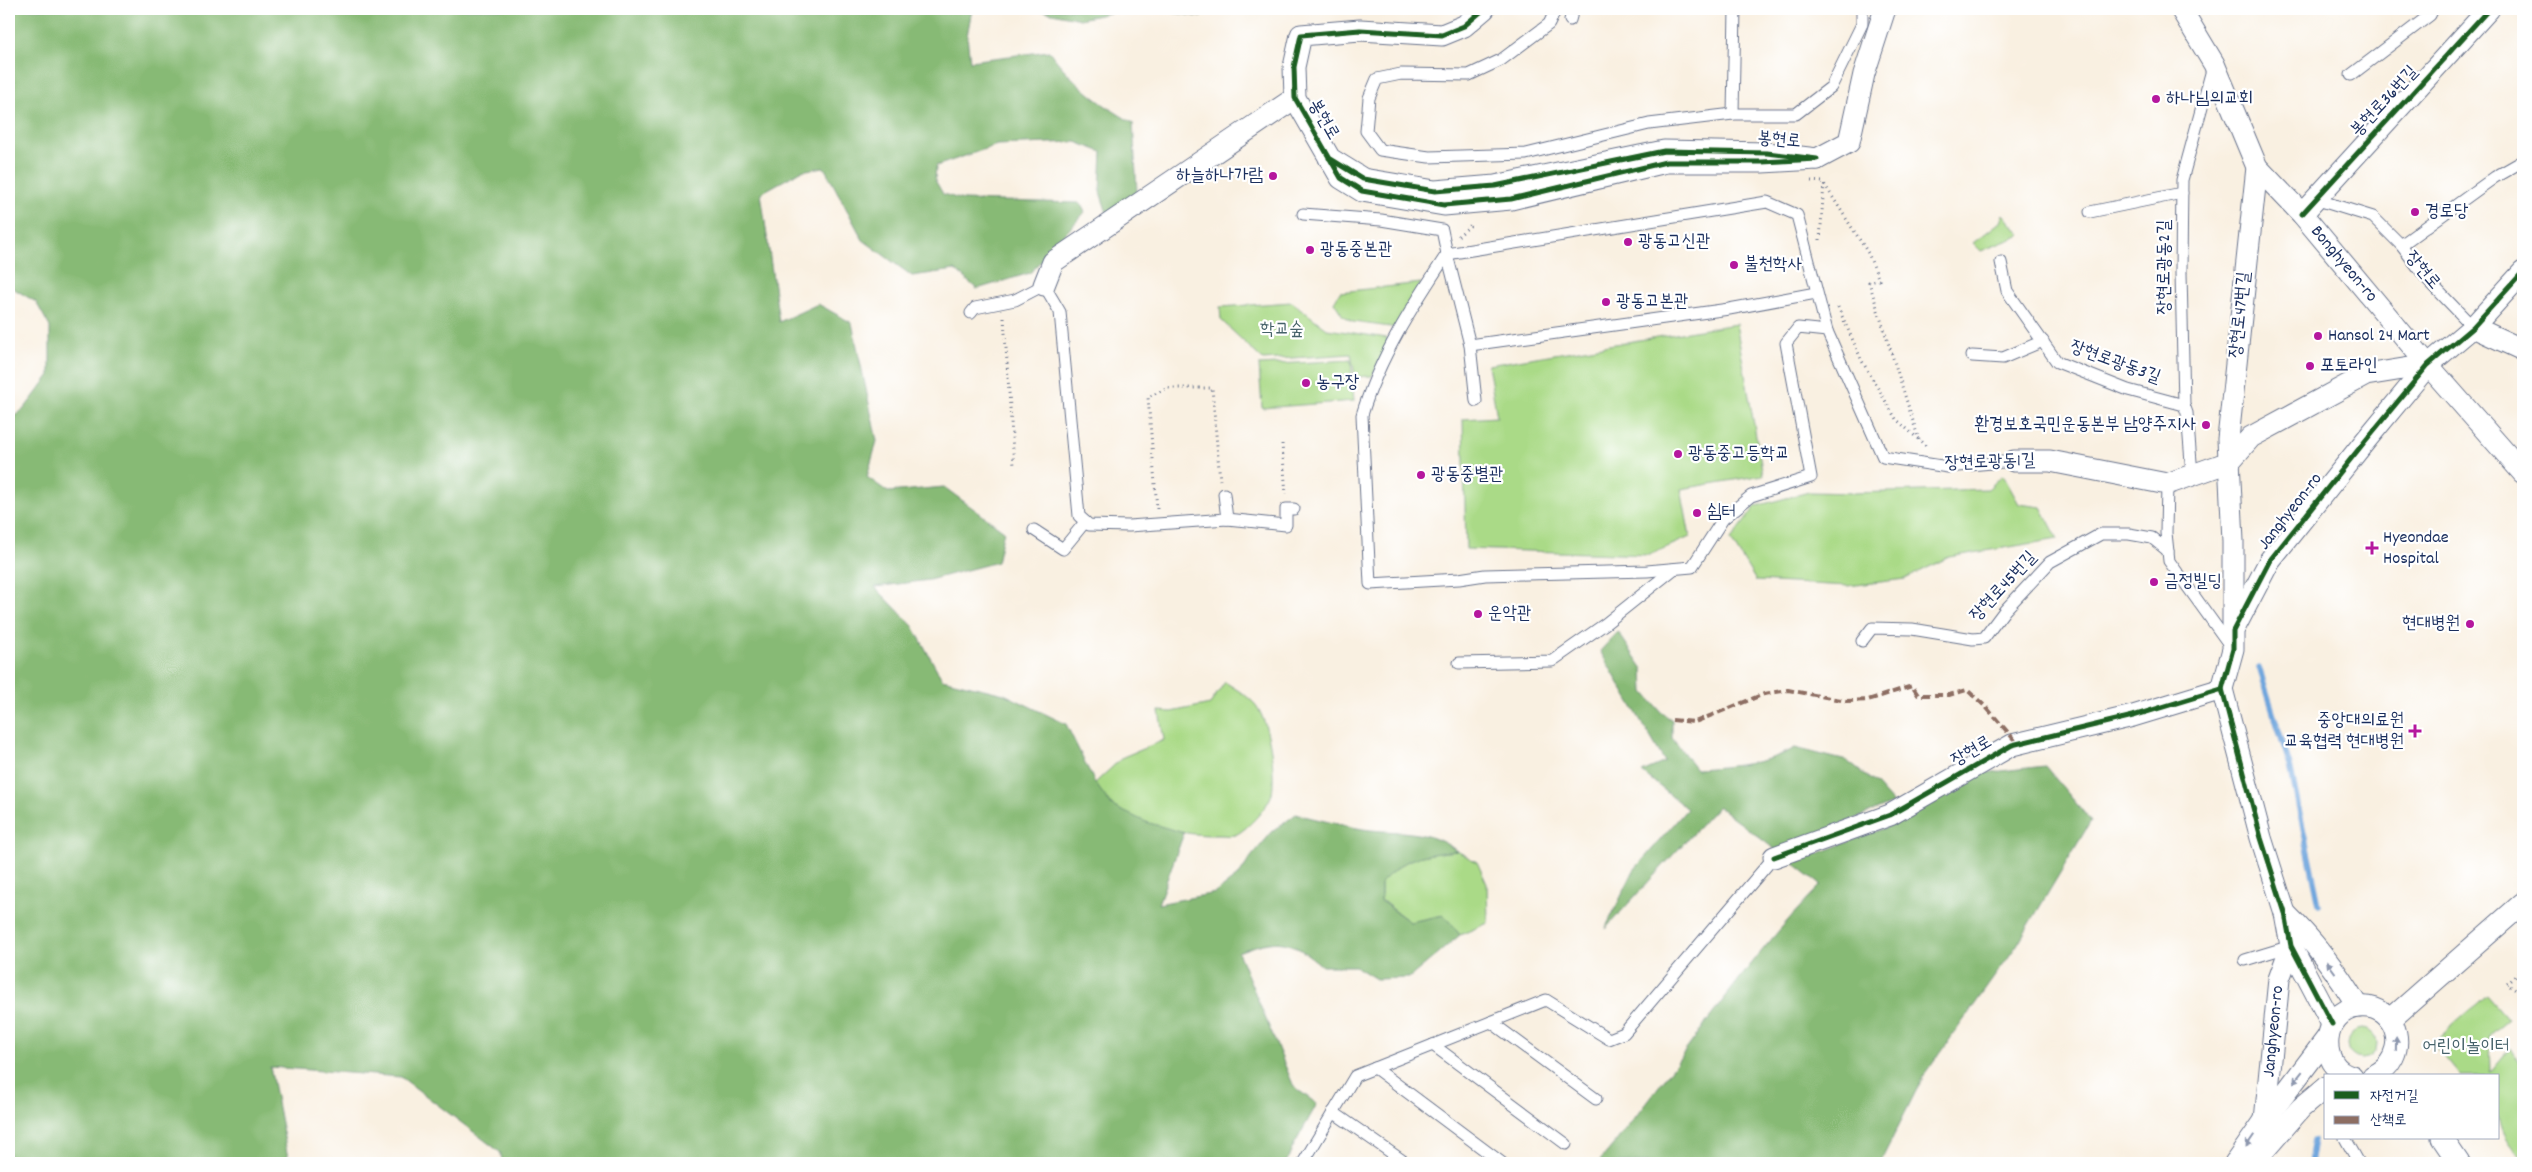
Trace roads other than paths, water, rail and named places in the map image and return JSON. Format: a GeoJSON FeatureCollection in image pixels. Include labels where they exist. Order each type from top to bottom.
{"type":"FeatureCollection","features":[{"type":"Feature","properties":{"kind":"street","name":"봉현로"},"geometry":{"type":"LineString","coordinates":[[1484,9],[1464,26],[1442,35],[1360,30],[1301,35],[1294,67],[1295,98],[1341,178],[1362,191],[1444,205],[1511,199],[1666,162],[1762,162],[1817,159],[1849,142],[1864,74],[1885,9]]}},
{"type":"Feature","properties":{"kind":"street","name":"Bonghyeon-ro"},"geometry":{"type":"LineString","coordinates":[[2181,9],[2214,64],[2257,167],[2302,214],[2428,365],[2523,473]]}},
{"type":"Feature","properties":{"kind":"street","name":"봉현로36번길"},"geometry":{"type":"LineString","coordinates":[[2302,214],[2318,200],[2368,140],[2489,9]]}},
{"type":"Feature","properties":{"kind":"street"},"geometry":{"type":"LineString","coordinates":[[1044,285],[1053,262],[1295,98]]}},
{"type":"Feature","properties":{"kind":"street","name":"장현로47번길"},"geometry":{"type":"LineString","coordinates":[[2233,640],[2228,439],[2257,167]]}},
{"type":"Feature","properties":{"kind":"street","name":"Janghyeon-ro"},"geometry":{"type":"LineString","coordinates":[[2265,1120],[2279,979],[2290,946],[2285,913],[2261,838],[2222,690],[2233,640],[2270,560],[2428,365],[2473,327],[2523,272]]}},
{"type":"Feature","properties":{"kind":"street","name":"장현로"},"geometry":{"type":"LineString","coordinates":[[2473,327],[2523,350]]}},
{"type":"Feature","properties":{"kind":"street"},"geometry":{"type":"LineString","coordinates":[[2167,484],[2229,462],[2251,437],[2366,375],[2428,365]]}},
{"type":"Feature","properties":{"kind":"street","name":"장현로광동1길"},"geometry":{"type":"LineString","coordinates":[[2014,461],[2050,461],[2167,484]]}},
{"type":"Feature","properties":{"kind":"street","name":"장현로"},"geometry":{"type":"LineString","coordinates":[[1774,857],[1890,815],[2012,745],[2133,716],[2222,690]]}},
{"type":"Feature","properties":{"kind":"street"},"geometry":{"type":"LineString","coordinates":[[2390,1020],[2523,903]]}},
{"type":"Feature","properties":{"kind":"street"},"geometry":{"type":"LineString","coordinates":[[2285,913],[2309,936],[2358,1007]]}},
{"type":"Feature","properties":{"kind":"street"},"geometry":{"type":"LineString","coordinates":[[2290,946],[2330,1031],[2331,1060],[2344,1074]]}},
{"type":"Feature","properties":{"kind":"street"},"geometry":{"type":"LineString","coordinates":[[2235,1163],[2346,1011],[2358,1007],[2370,1008],[2381,1012],[2390,1020],[2398,1042],[2396,1054],[2385,1073]]}},
{"type":"Feature","properties":{"kind":"street"},"geometry":{"type":"LineString","coordinates":[[2252,1163],[2301,1108],[2323,1095]]}},
{"type":"Feature","properties":{"kind":"street"},"geometry":{"type":"LineString","coordinates":[[2443,1140],[2459,1163]]}},
{"type":"Feature","properties":{"kind":"lane"},"geometry":{"type":"LineString","coordinates":[[1556,9],[1549,24],[1501,60],[1469,75],[1401,74],[1377,79],[1368,98],[1366,131],[1380,150],[1429,157],[1526,154],[1649,124],[1733,114],[1796,114],[1831,87],[1862,24],[1862,9]]}},
{"type":"Feature","properties":{"kind":"lane"},"geometry":{"type":"LineString","coordinates":[[1733,114],[1735,9]]}},
{"type":"Feature","properties":{"kind":"lane"},"geometry":{"type":"LineString","coordinates":[[2352,75],[2430,15],[2433,9]]}},
{"type":"Feature","properties":{"kind":"lane","name":"장현로광동2길"},"geometry":{"type":"LineString","coordinates":[[2192,474],[2187,413],[2184,405],[2180,273],[2182,180],[2214,64]]}},
{"type":"Feature","properties":{"kind":"lane"},"geometry":{"type":"LineString","coordinates":[[2401,245],[2495,177],[2523,161]]}},
{"type":"Feature","properties":{"kind":"lane"},"geometry":{"type":"LineString","coordinates":[[2090,212],[2182,193]]}},
{"type":"Feature","properties":{"kind":"lane","name":"장현로"},"geometry":{"type":"LineString","coordinates":[[2318,200],[2372,217],[2401,245],[2427,279],[2473,327]]}},
{"type":"Feature","properties":{"kind":"lane"},"geometry":{"type":"LineString","coordinates":[[1767,202],[1797,215],[1816,293],[1827,331],[1798,328],[1786,343],[1811,477],[1751,496],[1723,519],[1692,567],[1647,571],[1486,575],[1459,579],[1370,584],[1362,415],[1368,392],[1410,310],[1447,251],[1767,202]]}},
{"type":"Feature","properties":{"kind":"lane"},"geometry":{"type":"LineString","coordinates":[[1303,214],[1381,220],[1442,230],[1470,344],[1476,401]]}},
{"type":"Feature","properties":{"kind":"lane","name":"장현로광동3길"},"geometry":{"type":"LineString","coordinates":[[2001,262],[2007,290],[2057,362],[2128,390],[2184,405]]}},
{"type":"Feature","properties":{"kind":"lane"},"geometry":{"type":"LineString","coordinates":[[971,313],[975,308],[1015,300],[1044,285],[1060,312],[1072,466],[1079,516],[1089,525],[1158,524],[1227,519],[1286,525],[1289,505]]}},
{"type":"Feature","properties":{"kind":"lane"},"geometry":{"type":"LineString","coordinates":[[1470,344],[1729,309],[1816,293]]}},
{"type":"Feature","properties":{"kind":"lane","name":"장현로광동1길"},"geometry":{"type":"LineString","coordinates":[[1827,331],[1883,456],[1948,467],[2014,461]]}},
{"type":"Feature","properties":{"kind":"lane"},"geometry":{"type":"LineString","coordinates":[[1972,356],[2003,358],[2042,341]]}},
{"type":"Feature","properties":{"kind":"lane"},"geometry":{"type":"LineString","coordinates":[[2167,484],[2169,561],[2233,640]]}},
{"type":"Feature","properties":{"kind":"lane"},"geometry":{"type":"LineString","coordinates":[[1222,489],[1227,519]]}},
{"type":"Feature","properties":{"kind":"lane"},"geometry":{"type":"LineString","coordinates":[[1034,530],[1063,549],[1085,522]]}},
{"type":"Feature","properties":{"kind":"lane","name":"장현로45번길"},"geometry":{"type":"LineString","coordinates":[[1862,641],[1872,628],[1912,629],[1973,639],[1984,638],[2006,610],[2050,562],[2101,534],[2129,534],[2152,538],[2168,551]]}},
{"type":"Feature","properties":{"kind":"lane"},"geometry":{"type":"LineString","coordinates":[[1459,663],[1552,661],[1605,624],[1674,568]]}},
{"type":"Feature","properties":{"kind":"lane"},"geometry":{"type":"LineString","coordinates":[[1308,1161],[1333,1112],[1355,1076],[1546,1000],[1609,1039],[1624,1033],[1774,857]]}},
{"type":"Feature","properties":{"kind":"lane"},"geometry":{"type":"LineString","coordinates":[[2245,960],[2290,946]]}},
{"type":"Feature","properties":{"kind":"lane"},"geometry":{"type":"LineString","coordinates":[[1491,1022],[1596,1099]]}},
{"type":"Feature","properties":{"kind":"lane"},"geometry":{"type":"LineString","coordinates":[[1433,1045],[1566,1144]]}},
{"type":"Feature","properties":{"kind":"lane"},"geometry":{"type":"LineString","coordinates":[[1376,1068],[1502,1163]]}},
{"type":"Feature","properties":{"kind":"lane"},"geometry":{"type":"LineString","coordinates":[[1333,1112],[1406,1163]]}},
{"type":"Feature","properties":{"kind":"lane"},"geometry":{"type":"LineString","coordinates":[[2346,1140],[2359,1163]]}},
{"type":"Feature","properties":{"kind":"waterway"},"geometry":{"type":"LineString","coordinates":[[2259,667],[2290,766],[2319,904]]}},
{"type":"Feature","properties":{"kind":"waterway"},"geometry":{"type":"LineString","coordinates":[[2310,1163],[2314,1140]]}},
{"type":"Feature","properties":{"kind":"place","name":"하나님의교회"},"geometry":{"type":"Point","coordinates":[2156,99]}},
{"type":"Feature","properties":{"kind":"place","name":"하늘하나가람"},"geometry":{"type":"Point","coordinates":[1273,176]}},
{"type":"Feature","properties":{"kind":"place","name":"경로당"},"geometry":{"type":"Point","coordinates":[2415,212]}},
{"type":"Feature","properties":{"kind":"place","name":"광동고신관"},"geometry":{"type":"Point","coordinates":[1628,242]}},
{"type":"Feature","properties":{"kind":"place","name":"광동중본관"},"geometry":{"type":"Point","coordinates":[1310,250]}},
{"type":"Feature","properties":{"kind":"place","name":"불천학사"},"geometry":{"type":"Point","coordinates":[1734,265]}},
{"type":"Feature","properties":{"kind":"place","name":"광동고본관"},"geometry":{"type":"Point","coordinates":[1606,302]}},
{"type":"Feature","properties":{"kind":"place","name":"Hansol 24 Mart"},"geometry":{"type":"Point","coordinates":[2318,336]}},
{"type":"Feature","properties":{"kind":"place","name":"포토라인"},"geometry":{"type":"Point","coordinates":[2310,366]}},
{"type":"Feature","properties":{"kind":"place","name":"농구장"},"geometry":{"type":"Point","coordinates":[1306,383]}},
{"type":"Feature","properties":{"kind":"place","name":"환경보호국민운동본부 남양주지사"},"geometry":{"type":"Point","coordinates":[2206,425]}},
{"type":"Feature","properties":{"kind":"place","name":"광동중고등학교"},"geometry":{"type":"Point","coordinates":[1678,454]}},
{"type":"Feature","properties":{"kind":"place","name":"광동중별관"},"geometry":{"type":"Point","coordinates":[1421,475]}},
{"type":"Feature","properties":{"kind":"place","name":"쉼터"},"geometry":{"type":"Point","coordinates":[1697,513]}},
{"type":"Feature","properties":{"kind":"place","name":"Hyeondae Hospital"},"geometry":{"type":"Point","coordinates":[2372,548]}},
{"type":"Feature","properties":{"kind":"place","name":"금정빌딩"},"geometry":{"type":"Point","coordinates":[2154,582]}},
{"type":"Feature","properties":{"kind":"place","name":"운악관"},"geometry":{"type":"Point","coordinates":[1478,614]}},
{"type":"Feature","properties":{"kind":"place","name":"현대병원"},"geometry":{"type":"Point","coordinates":[2470,624]}},
{"type":"Feature","properties":{"kind":"place","name":"중앙대의료원 교육협력 현대병원"},"geometry":{"type":"Point","coordinates":[2415,731]}},
{"type":"Feature","properties":{"kind":"park label","name":"학교숲"},"geometry":{"type":"Point","coordinates":[1282,330]}},
{"type":"Feature","properties":{"kind":"park label","name":"어린이놀이터"},"geometry":{"type":"Point","coordinates":[2466,1047]}}]}
